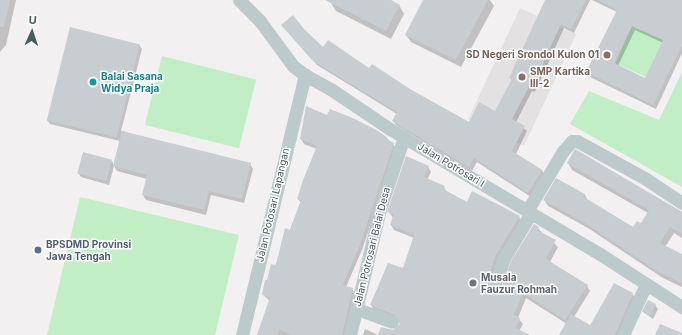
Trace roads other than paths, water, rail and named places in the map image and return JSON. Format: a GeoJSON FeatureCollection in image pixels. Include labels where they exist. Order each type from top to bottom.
{"type":"FeatureCollection","features":[{"type":"Feature","properties":{"kind":"street","name":"Jalan Potrosari I"},"geometry":{"type":"LineString","coordinates":[[239,0],[260,22],[293,66],[305,75],[682,307]]}},
{"type":"Feature","properties":{"kind":"street","name":"Jalan Potosari Lapangan"},"geometry":{"type":"LineString","coordinates":[[242,335],[305,75]]}},
{"type":"Feature","properties":{"kind":"street","name":"Jalan Potrosari Balai Desa"},"geometry":{"type":"LineString","coordinates":[[350,335],[380,209],[404,137]]}},
{"type":"Feature","properties":{"kind":"street"},"geometry":{"type":"LineString","coordinates":[[495,283],[504,258],[566,147],[572,141],[577,141],[646,179],[682,203]]}},
{"type":"Feature","properties":{"kind":"street"},"geometry":{"type":"LineString","coordinates":[[623,335],[646,284]]}},
{"type":"Feature","properties":{"kind":"street"},"geometry":{"type":"LineString","coordinates":[[357,309],[392,322]]}},
{"type":"Feature","properties":{"kind":"place","name":"SD Negeri Srondol Kulon 01"},"geometry":{"type":"Point","coordinates":[607,55]}},
{"type":"Feature","properties":{"kind":"place","name":"SMP Kartika III-2"},"geometry":{"type":"Point","coordinates":[522,77]}},
{"type":"Feature","properties":{"kind":"place","name":"Balai Sasana Widya Praja"},"geometry":{"type":"Point","coordinates":[93,82]}},
{"type":"Feature","properties":{"kind":"place","name":"BPSDMD Provinsi Jawa Tengah"},"geometry":{"type":"Point","coordinates":[38,250]}},
{"type":"Feature","properties":{"kind":"place","name":"Musala Fauzur Rohmah"},"geometry":{"type":"Point","coordinates":[473,283]}}]}
